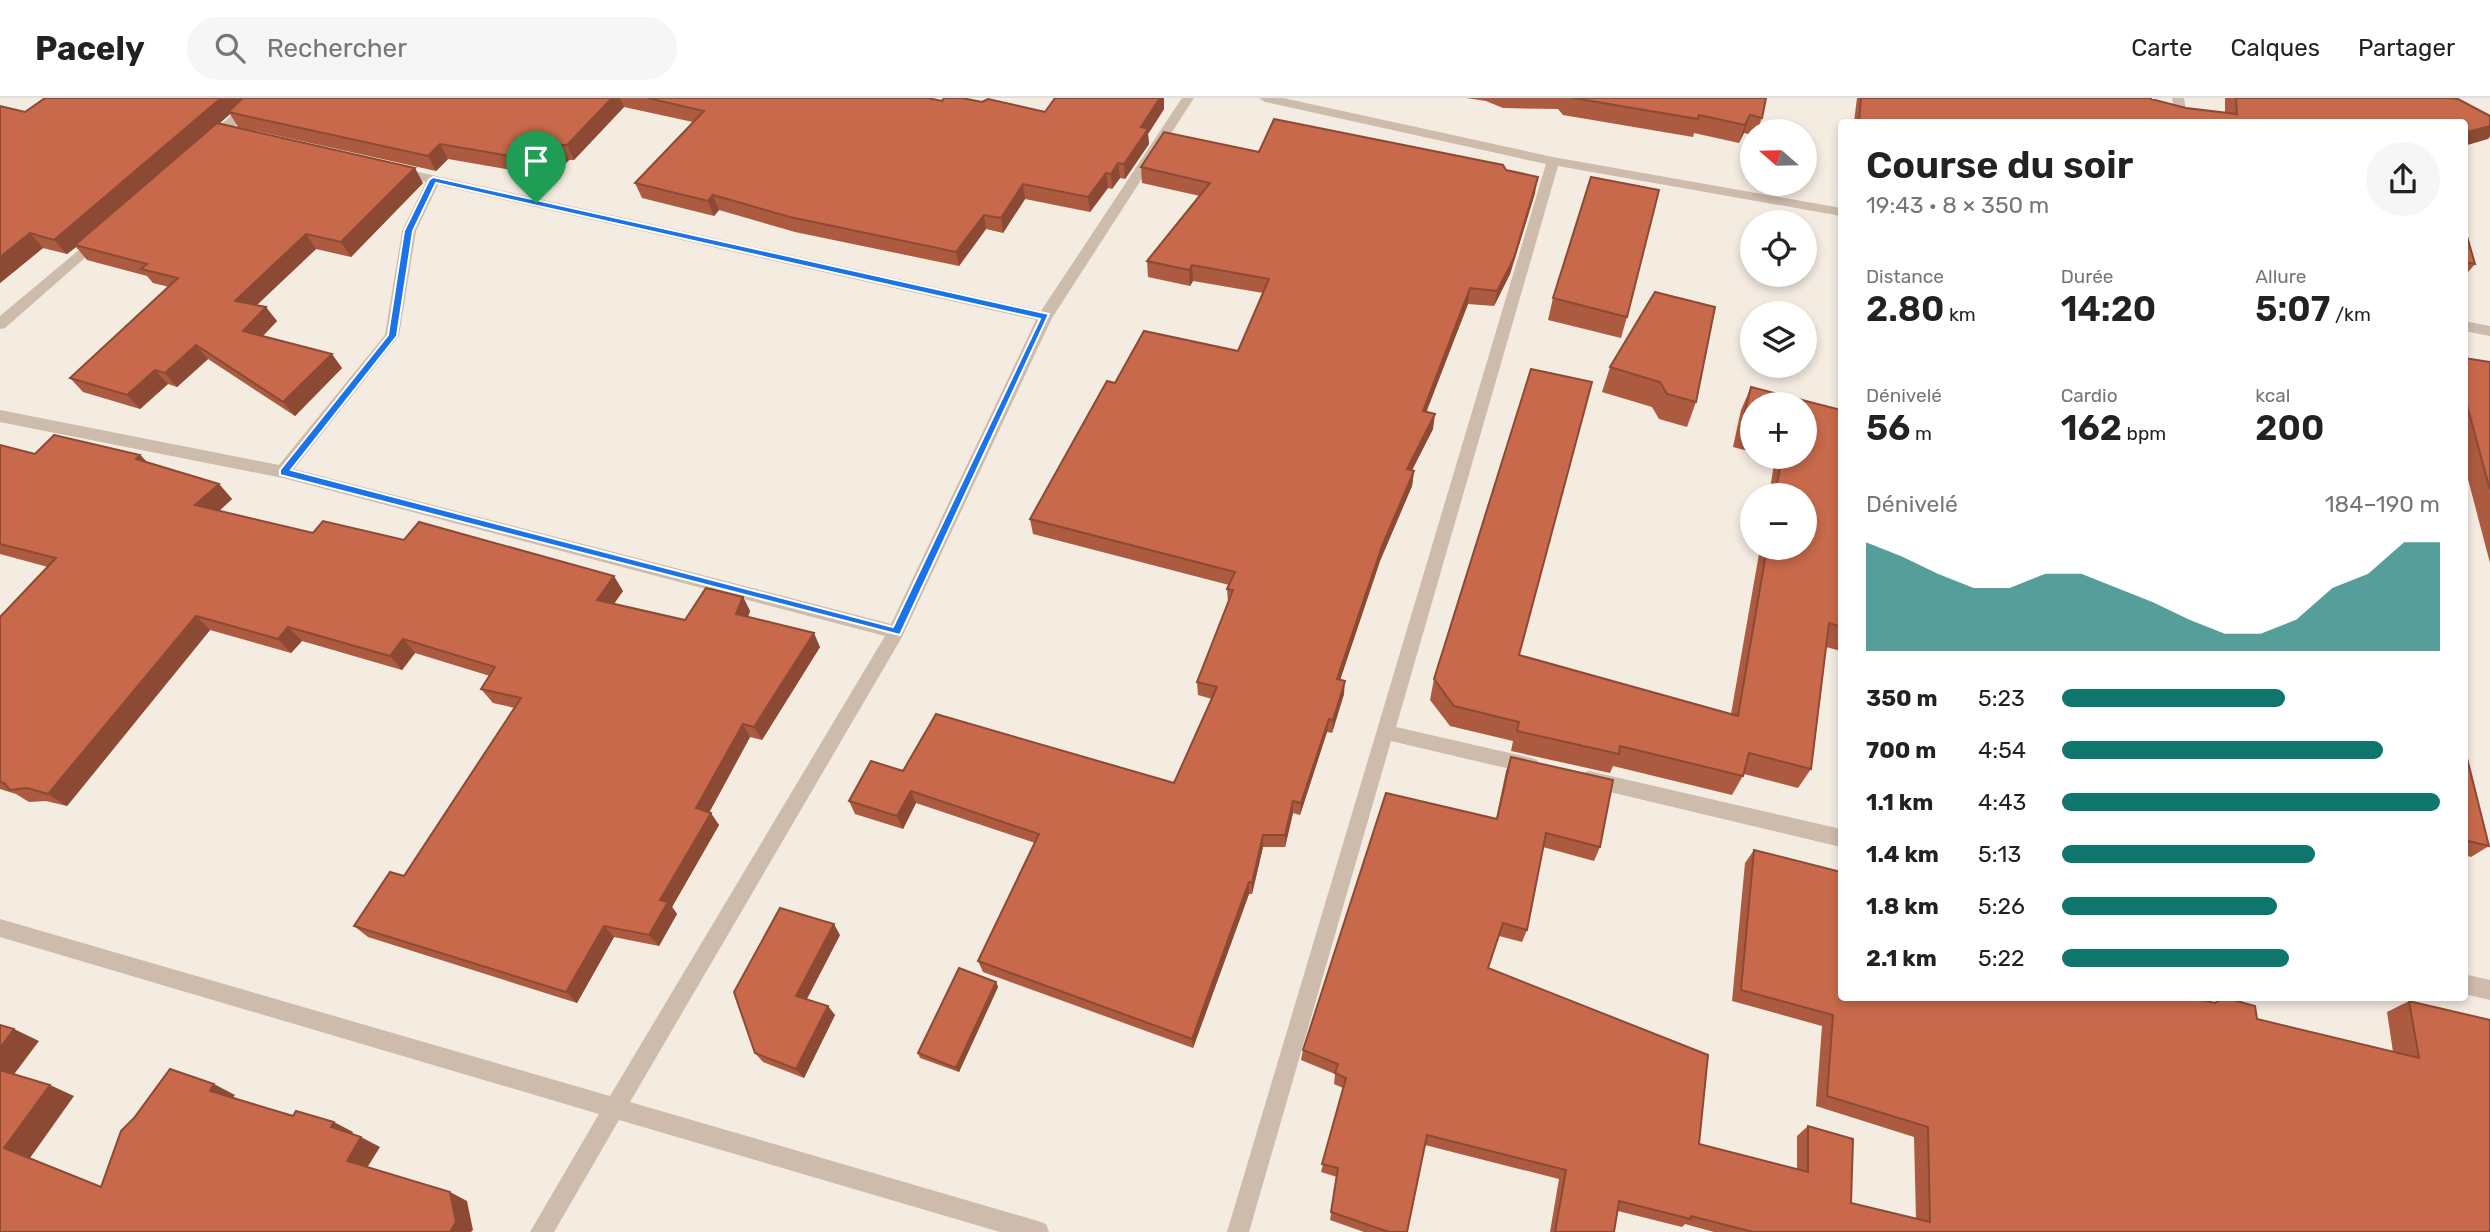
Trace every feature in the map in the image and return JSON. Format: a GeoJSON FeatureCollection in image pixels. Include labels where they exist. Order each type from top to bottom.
{"type":"FeatureCollection","features":[{"type":"Feature","properties":{"kind":"street"},"geometry":{"type":"LineString","coordinates":[[202,148],[229,132],[260,98]]}},
{"type":"Feature","properties":{"kind":"street"},"geometry":{"type":"LineString","coordinates":[[541,1232],[896,632],[1045,317],[1188,98]]}},
{"type":"Feature","properties":{"kind":"street"},"geometry":{"type":"LineString","coordinates":[[1265,98],[1553,161],[1838,211]]}},
{"type":"Feature","properties":{"kind":"street"},"geometry":{"type":"LineString","coordinates":[[2178,98],[2182,119]]}},
{"type":"Feature","properties":{"kind":"street"},"geometry":{"type":"LineString","coordinates":[[1238,1232],[1553,161]]}},
{"type":"Feature","properties":{"kind":"street"},"geometry":{"type":"LineString","coordinates":[[381,167],[1045,317]]}},
{"type":"Feature","properties":{"kind":"street"},"geometry":{"type":"LineString","coordinates":[[283,472],[392,336],[409,231],[433,180]]}},
{"type":"Feature","properties":{"kind":"street"},"geometry":{"type":"LineString","coordinates":[[0,324],[111,227]]}},
{"type":"Feature","properties":{"kind":"street"},"geometry":{"type":"LineString","coordinates":[[2468,327],[2490,331]]}},
{"type":"Feature","properties":{"kind":"street"},"geometry":{"type":"LineString","coordinates":[[0,416],[283,472],[896,632]]}},
{"type":"Feature","properties":{"kind":"street"},"geometry":{"type":"LineString","coordinates":[[1384,732],[1545,769]]}},
{"type":"Feature","properties":{"kind":"street"},"geometry":{"type":"LineString","coordinates":[[1572,776],[1838,837]]}},
{"type":"Feature","properties":{"kind":"street"},"geometry":{"type":"LineString","coordinates":[[0,928],[1038,1232]]}},
{"type":"Feature","properties":{"kind":"street"},"geometry":{"type":"LineString","coordinates":[[2468,985],[2490,990]]}},
{"type":"Feature","properties":{"kind":"building"},"geometry":{"type":"Polygon","coordinates":[[[45,98],[221,98],[54,240],[30,233],[0,257],[0,106],[25,112],[45,98]]]}},
{"type":"Feature","properties":{"kind":"building"},"geometry":{"type":"Polygon","coordinates":[[[243,98],[612,98],[567,145],[562,145],[545,162],[440,144],[428,156],[228,112],[243,98]]]}},
{"type":"Feature","properties":{"kind":"building"},"geometry":{"type":"Polygon","coordinates":[[[647,98],[928,98],[942,101],[944,98],[962,98],[982,102],[988,99],[1045,112],[1055,98],[1160,98],[1141,127],[1148,129],[1124,164],[1118,163],[1111,174],[1106,173],[1088,197],[1023,184],[1001,218],[984,215],[956,252],[790,217],[713,195],[708,201],[635,183],[704,111],[647,98]]]}},
{"type":"Feature","properties":{"kind":"building"},"geometry":{"type":"Polygon","coordinates":[[[1573,98],[1766,98],[1762,118],[1750,115],[1748,119],[1740,119],[1740,124],[1699,115],[1698,119],[1573,98]]]}},
{"type":"Feature","properties":{"kind":"building"},"geometry":{"type":"Polygon","coordinates":[[[1861,98],[2151,98],[2186,108],[2237,114],[2236,98],[2449,98],[2458,99],[2490,116],[2490,126],[2468,132],[2468,119],[1859,119],[1861,98]]]}},
{"type":"Feature","properties":{"kind":"building"},"geometry":{"type":"Polygon","coordinates":[[[1274,119],[1503,165],[1506,170],[1538,177],[1514,258],[1497,291],[1470,288],[1423,411],[1435,414],[1407,469],[1414,471],[1382,546],[1337,679],[1345,681],[1333,720],[1329,719],[1301,803],[1293,801],[1285,835],[1263,835],[1252,883],[1249,882],[1192,1039],[978,961],[1039,834],[911,791],[897,816],[849,801],[871,761],[903,771],[936,714],[1174,783],[1217,687],[1197,682],[1233,590],[1227,589],[1235,572],[1030,519],[1107,381],[1115,383],[1144,331],[1238,351],[1269,279],[1192,265],[1189,270],[1147,261],[1210,183],[1141,167],[1164,132],[1259,152],[1274,119]]]}},
{"type":"Feature","properties":{"kind":"building"},"geometry":{"type":"Polygon","coordinates":[[[217,123],[415,168],[341,242],[306,234],[235,301],[266,307],[243,331],[332,354],[283,402],[196,345],[165,373],[155,370],[127,395],[70,378],[178,278],[141,269],[147,264],[75,245],[217,123]]]}},
{"type":"Feature","properties":{"kind":"building"},"geometry":{"type":"Polygon","coordinates":[[[1591,177],[1659,190],[1627,317],[1553,298],[1591,177]]]}},
{"type":"Feature","properties":{"kind":"building"},"geometry":{"type":"Polygon","coordinates":[[[2468,240],[2475,264],[2468,263],[2468,240]]]}},
{"type":"Feature","properties":{"kind":"building"},"geometry":{"type":"Polygon","coordinates":[[[1655,292],[1715,307],[1696,402],[1667,394],[1660,382],[1610,367],[1655,292]]]}},
{"type":"Feature","properties":{"kind":"building"},"geometry":{"type":"Polygon","coordinates":[[[2468,359],[2490,362],[2490,490],[2468,409],[2468,359]]]}},
{"type":"Feature","properties":{"kind":"building"},"geometry":{"type":"Polygon","coordinates":[[[1531,369],[1592,382],[1519,655],[1738,716],[1765,560],[1817,560],[1817,483],[1777,483],[1780,469],[1817,469],[1817,404],[1838,409],[1838,626],[1829,623],[1811,769],[1749,753],[1743,776],[1620,746],[1619,754],[1517,731],[1519,722],[1454,706],[1434,679],[1531,369]]]}},
{"type":"Feature","properties":{"kind":"building"},"geometry":{"type":"Polygon","coordinates":[[[1751,387],[1771,392],[1750,392],[1751,387]]]}},
{"type":"Feature","properties":{"kind":"building"},"geometry":{"type":"Polygon","coordinates":[[[54,435],[140,455],[136,459],[219,484],[195,505],[313,533],[323,521],[404,540],[419,522],[614,576],[597,600],[685,620],[706,588],[743,597],[736,614],[814,633],[754,727],[743,724],[696,808],[711,813],[660,900],[668,902],[649,935],[604,926],[566,992],[354,926],[390,872],[404,876],[521,698],[481,689],[495,667],[403,639],[390,656],[288,627],[278,639],[196,616],[48,794],[27,788],[10,790],[0,782],[0,617],[56,558],[0,544],[0,445],[35,454],[54,435]]]}},
{"type":"Feature","properties":{"kind":"building"},"geometry":{"type":"Polygon","coordinates":[[[1511,757],[1613,780],[1600,847],[1546,833],[1527,930],[1503,923],[1488,968],[1708,1055],[1699,1144],[1808,1172],[1808,1126],[1853,1139],[1851,1203],[1930,1222],[1928,1127],[1827,1096],[1833,1015],[1741,990],[1754,850],[1838,871],[1838,1001],[2237,1001],[2255,1006],[2257,1019],[2419,1058],[2409,1001],[2490,1020],[2490,1232],[1753,1232],[1619,1201],[1614,1232],[1555,1232],[1566,1170],[1427,1135],[1407,1232],[1389,1232],[1331,1212],[1338,1168],[1322,1164],[1346,1078],[1335,1073],[1338,1064],[1303,1050],[1386,793],[1497,819],[1511,757]]]}},
{"type":"Feature","properties":{"kind":"building"},"geometry":{"type":"Polygon","coordinates":[[[2468,762],[2489,846],[2468,841],[2468,762]]]}},
{"type":"Feature","properties":{"kind":"building"},"geometry":{"type":"Polygon","coordinates":[[[780,908],[834,924],[796,996],[828,1006],[796,1069],[755,1053],[734,992],[780,908]]]}},
{"type":"Feature","properties":{"kind":"building"},"geometry":{"type":"Polygon","coordinates":[[[959,968],[996,982],[956,1068],[918,1053],[959,968]]]}},
{"type":"Feature","properties":{"kind":"building"},"geometry":{"type":"Polygon","coordinates":[[[0,1025],[14,1029],[0,1048],[0,1025]]]}},
{"type":"Feature","properties":{"kind":"building"},"geometry":{"type":"Polygon","coordinates":[[[170,1069],[214,1084],[210,1091],[293,1116],[296,1111],[334,1122],[331,1127],[361,1137],[347,1161],[450,1192],[456,1222],[450,1232],[0,1232],[0,1070],[50,1085],[4,1148],[101,1187],[121,1131],[134,1118],[170,1069]]]}},
{"type":"Feature","properties":{"kind":"route"},"geometry":{"type":"LineString","coordinates":[[433,180],[536,203],[1045,317],[896,632],[283,472],[392,336],[409,231],[433,180]]}}]}
